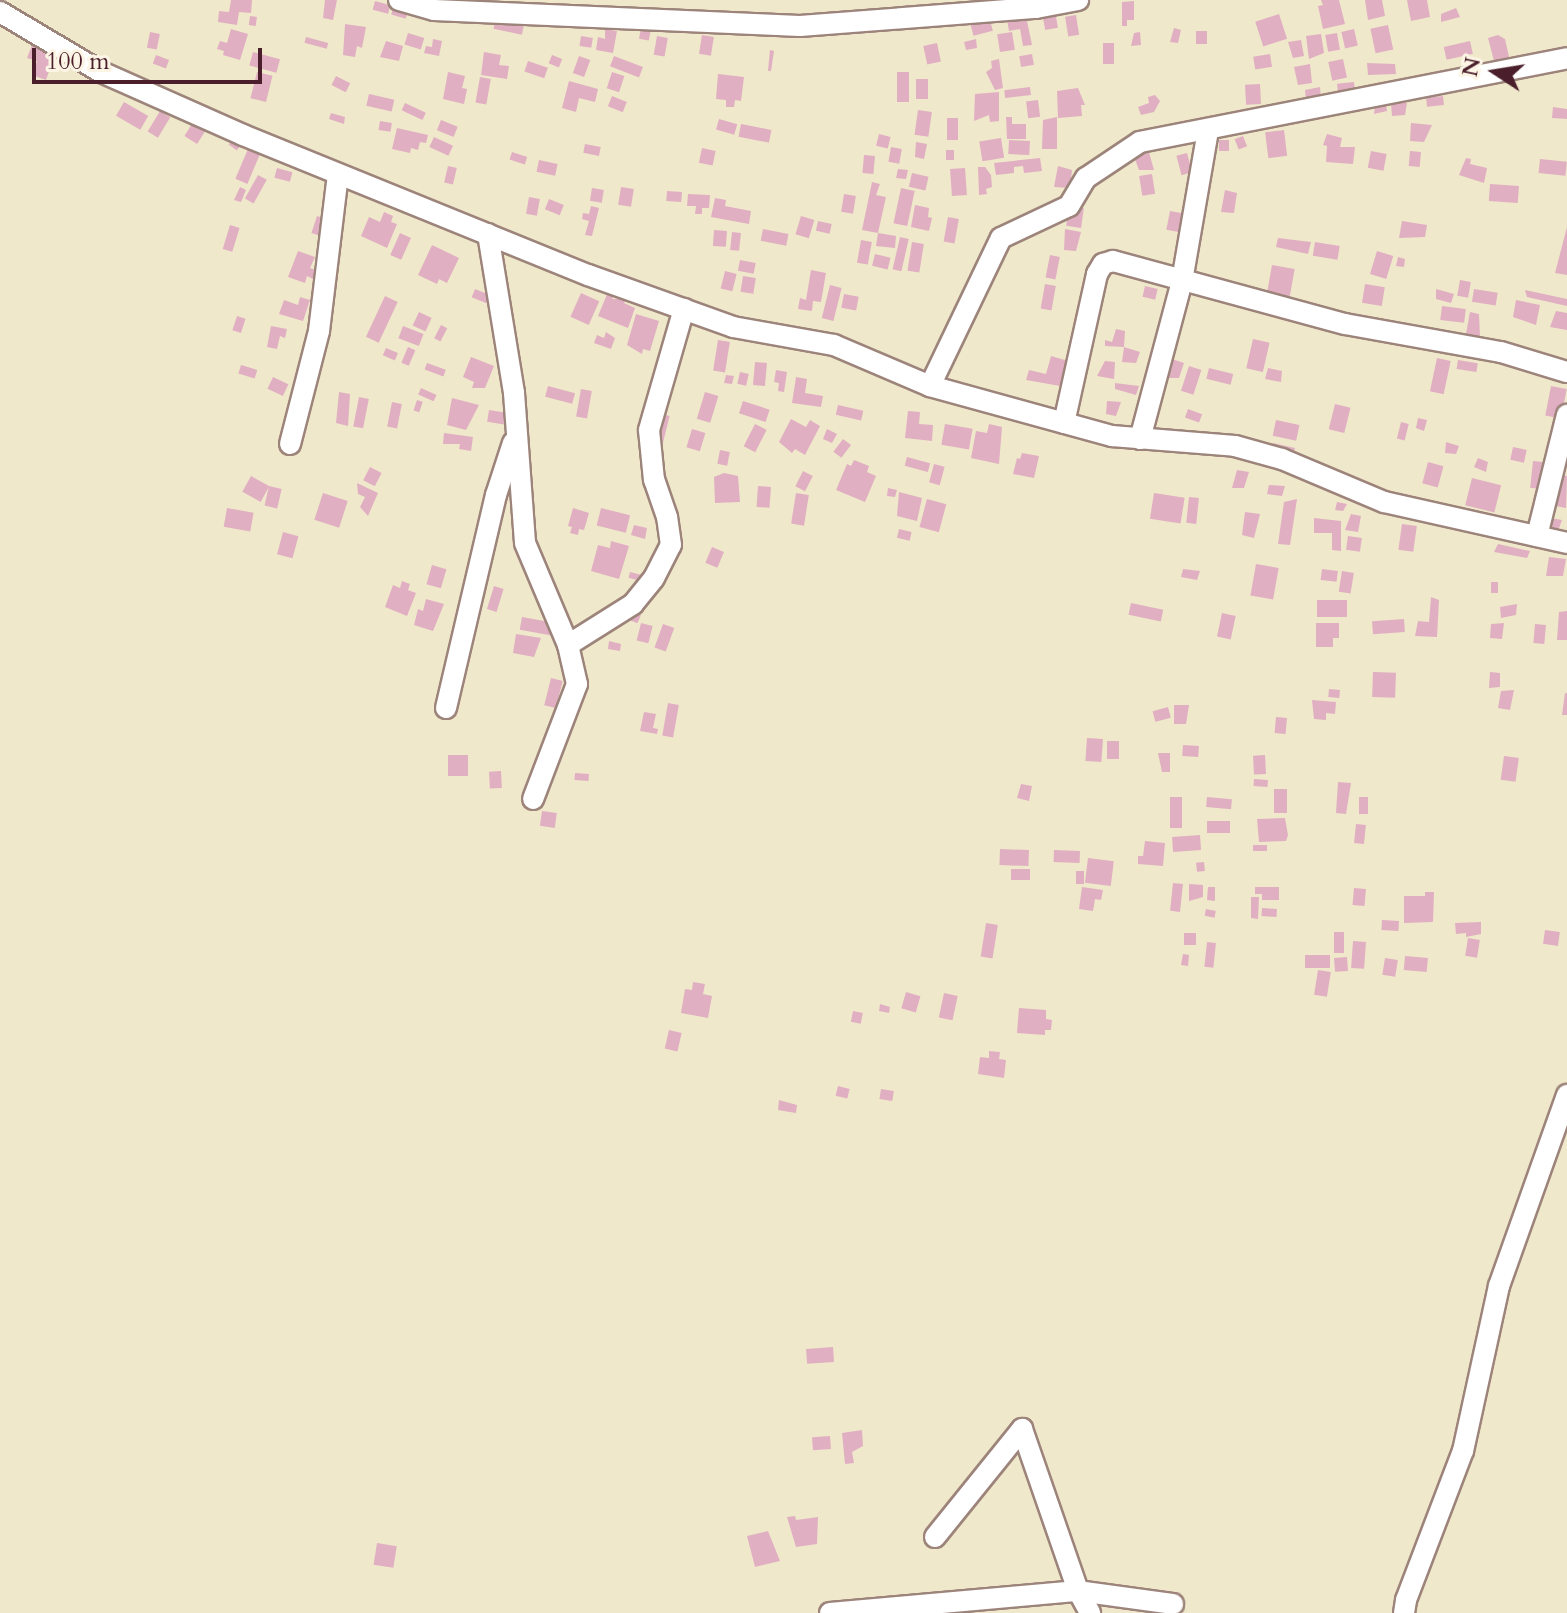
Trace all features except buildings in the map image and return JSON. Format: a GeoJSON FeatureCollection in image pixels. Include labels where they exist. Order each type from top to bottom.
{"type":"FeatureCollection","features":[{"type":"Feature","properties":{"kind":"street"},"geometry":{"type":"LineString","coordinates":[[399,0],[434,10],[800,26],[1036,8],[1078,0]]}},
{"type":"Feature","properties":{"kind":"street"},"geometry":{"type":"LineString","coordinates":[[0,12],[101,72],[338,174],[733,327],[834,345],[930,386],[1112,436],[1235,446],[1282,459],[1384,502],[1567,543]]}},
{"type":"Feature","properties":{"kind":"street"},"geometry":{"type":"LineString","coordinates":[[930,386],[1001,238],[1069,206],[1086,178],[1140,142],[1567,58]]}},
{"type":"Feature","properties":{"kind":"street"},"geometry":{"type":"LineString","coordinates":[[1140,439],[1182,281],[1208,130]]}},
{"type":"Feature","properties":{"kind":"street"},"geometry":{"type":"LineString","coordinates":[[290,444],[319,331],[338,174]]}},
{"type":"Feature","properties":{"kind":"street"},"geometry":{"type":"LineString","coordinates":[[488,234],[517,432],[525,543],[568,645],[577,684],[533,799]]}},
{"type":"Feature","properties":{"kind":"street"},"geometry":{"type":"LineString","coordinates":[[1064,423],[1097,274],[1103,264],[1113,261],[1345,324],[1501,352],[1567,372]]}},
{"type":"Feature","properties":{"kind":"street"},"geometry":{"type":"LineString","coordinates":[[568,645],[633,604],[654,578],[671,545],[667,517],[654,480],[649,430],[684,309]]}},
{"type":"Feature","properties":{"kind":"street"},"geometry":{"type":"LineString","coordinates":[[1537,536],[1567,415]]}},
{"type":"Feature","properties":{"kind":"street"},"geometry":{"type":"LineString","coordinates":[[446,708],[496,495],[517,432]]}},
{"type":"Feature","properties":{"kind":"street"},"geometry":{"type":"LineString","coordinates":[[1404,1613],[1406,1600],[1463,1451],[1499,1286],[1567,1095]]}},
{"type":"Feature","properties":{"kind":"street"},"geometry":{"type":"LineString","coordinates":[[935,1537],[1022,1429],[1078,1591],[1090,1613]]}},
{"type":"Feature","properties":{"kind":"street"},"geometry":{"type":"LineString","coordinates":[[830,1613],[1078,1591],[1173,1604]]}}]}
